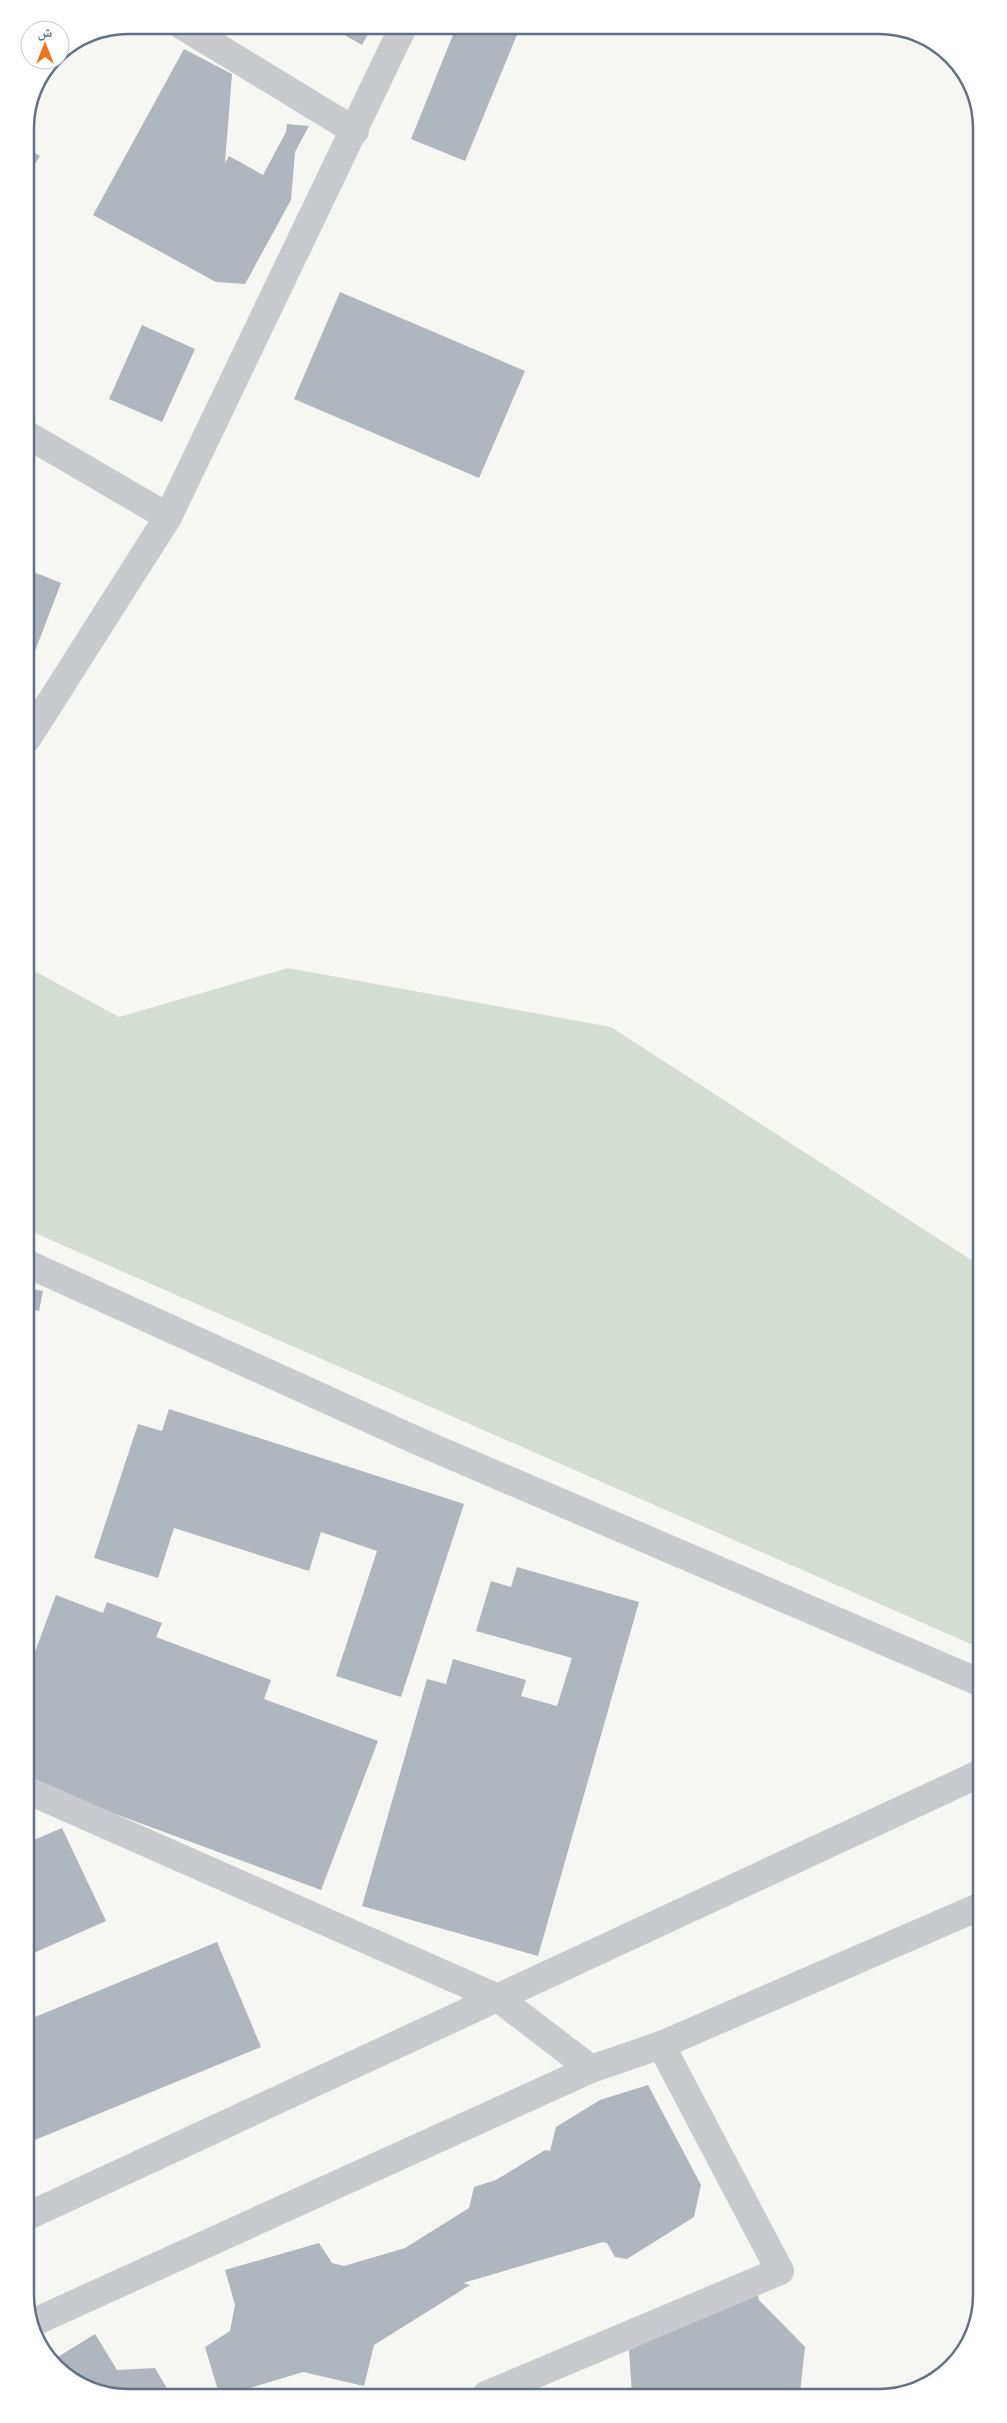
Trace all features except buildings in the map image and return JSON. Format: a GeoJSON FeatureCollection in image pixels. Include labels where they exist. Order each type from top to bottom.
{"type":"FeatureCollection","features":[{"type":"Feature","properties":{"kind":"street"},"geometry":{"type":"LineString","coordinates":[[196,34],[355,131]]}},
{"type":"Feature","properties":{"kind":"street"},"geometry":{"type":"LineString","coordinates":[[34,728],[168,517],[355,131],[400,34]]}},
{"type":"Feature","properties":{"kind":"street"},"geometry":{"type":"LineString","coordinates":[[34,439],[168,517]]}},
{"type":"Feature","properties":{"kind":"street"},"geometry":{"type":"LineString","coordinates":[[34,1267],[420,1442],[973,1680]]}},
{"type":"Feature","properties":{"kind":"street"},"geometry":{"type":"LineString","coordinates":[[34,2213],[973,1777]]}},
{"type":"Feature","properties":{"kind":"street"},"geometry":{"type":"LineString","coordinates":[[34,1795],[498,1998],[592,2069]]}},
{"type":"Feature","properties":{"kind":"street"},"geometry":{"type":"LineString","coordinates":[[37,2321],[592,2069],[661,2045],[973,1909]]}},
{"type":"Feature","properties":{"kind":"street"},"geometry":{"type":"LineString","coordinates":[[500,2389],[780,2271],[661,2045]]}},
{"type":"Feature","properties":{"kind":"shaded area"},"geometry":{"type":"Polygon","coordinates":[[[288,968],[611,1027],[973,1261],[973,1645],[34,1233],[34,971],[119,1017],[288,968]]]}}]}
